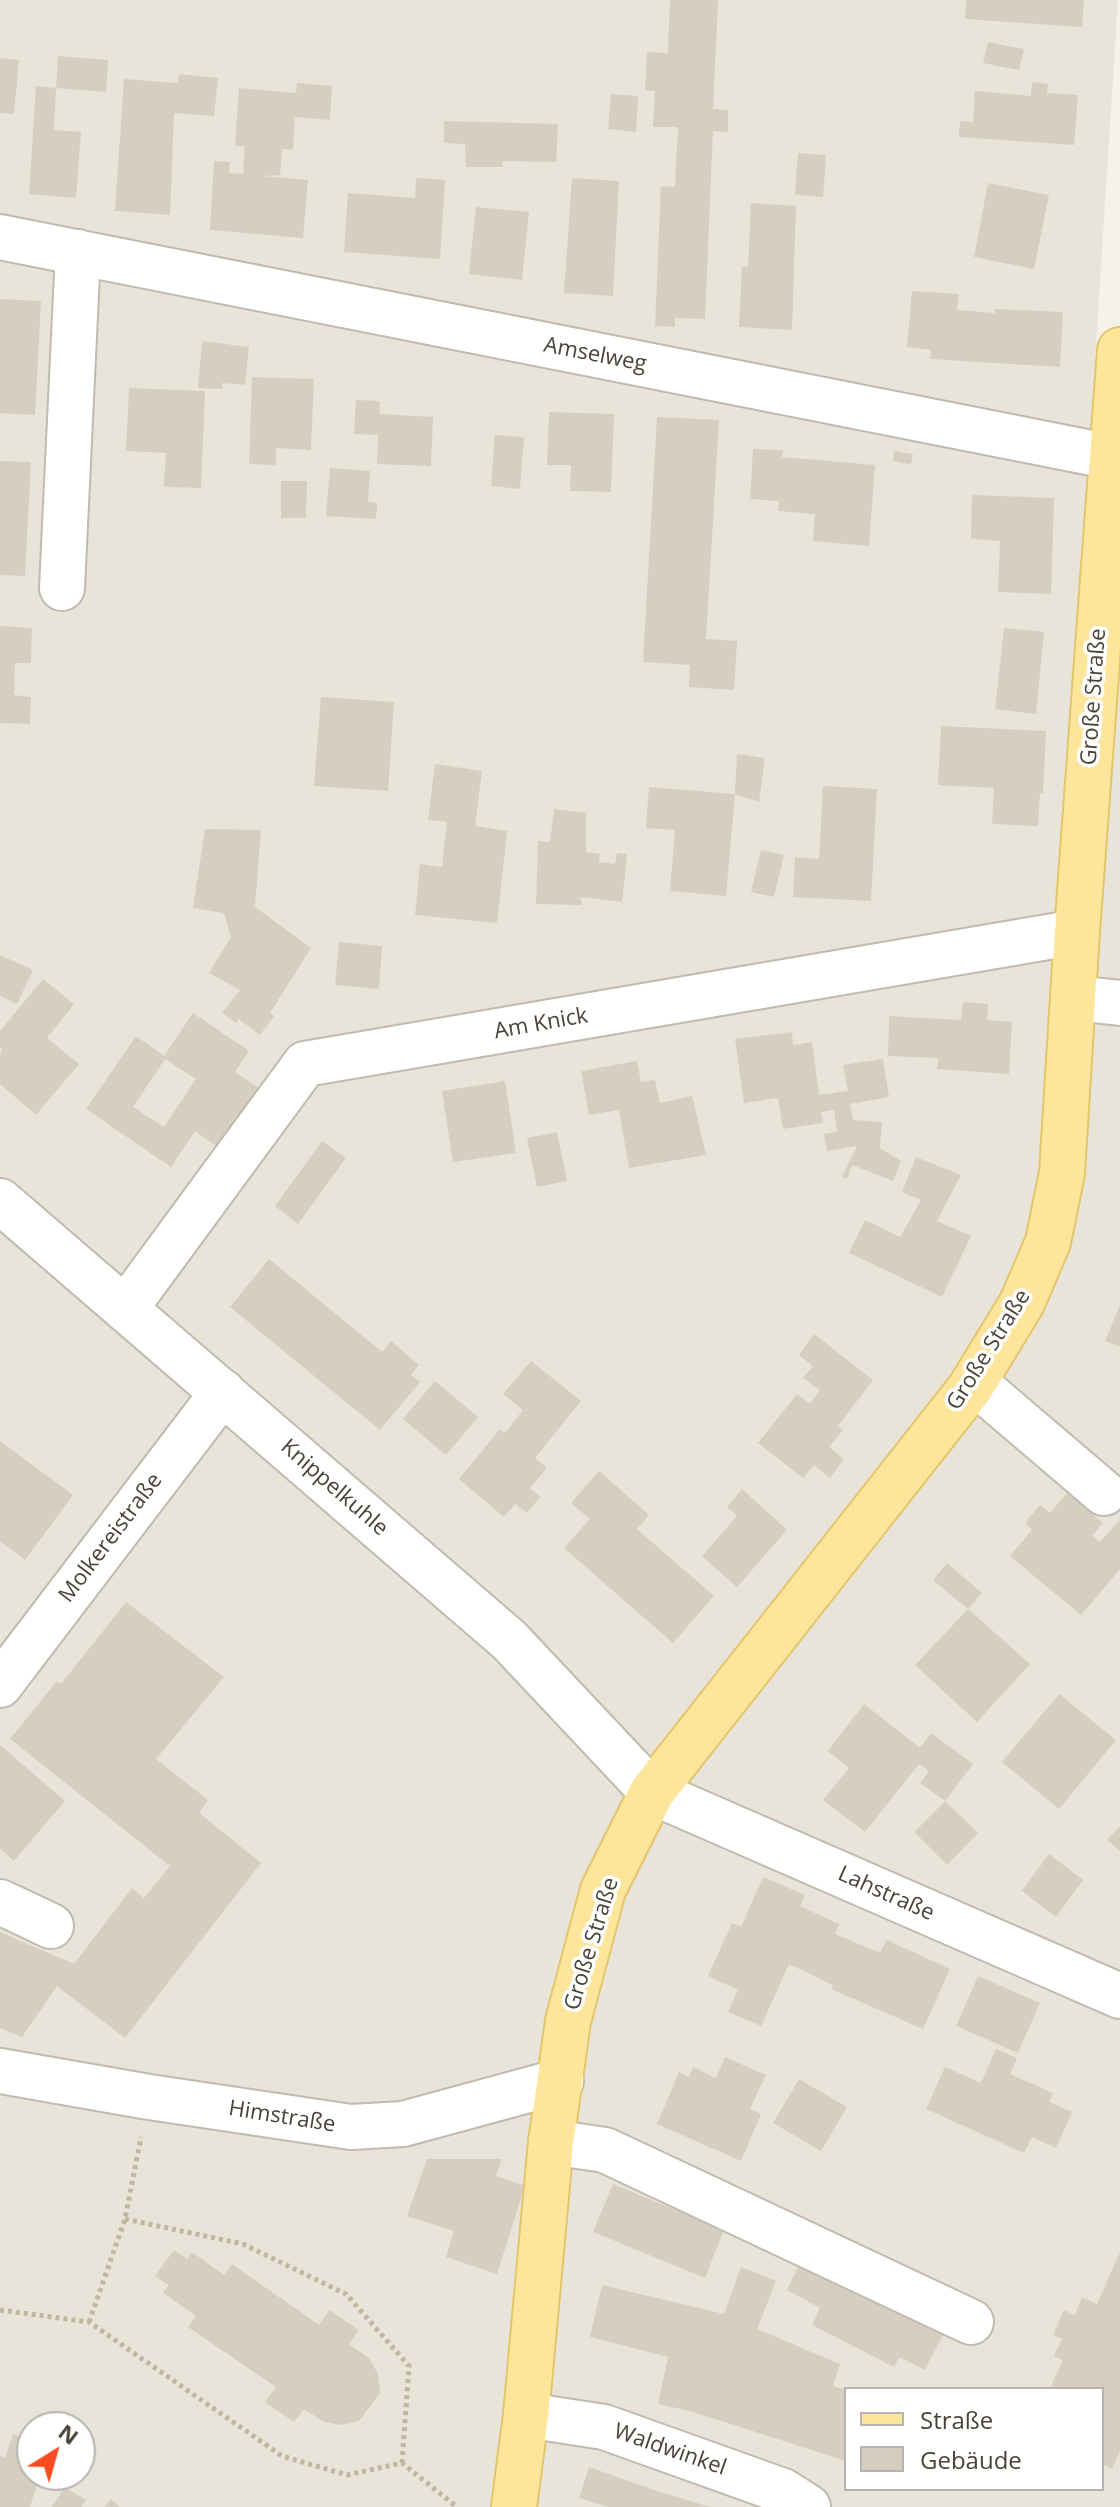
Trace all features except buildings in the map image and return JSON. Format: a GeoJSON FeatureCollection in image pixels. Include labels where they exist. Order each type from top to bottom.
{"type":"FeatureCollection","features":[{"type":"Feature","properties":{"kind":"main road","name":"Große Straße"},"geometry":{"type":"LineString","coordinates":[[514,2507],[526,2415],[551,2142],[568,2021],[603,1890],[652,1792],[974,1382],[1022,1303],[1048,1242],[1062,1173],[1120,362]]}},
{"type":"Feature","properties":{"kind":"street","name":"Amselweg"},"geometry":{"type":"LineString","coordinates":[[0,237],[1112,457]]}},
{"type":"Feature","properties":{"kind":"street"},"geometry":{"type":"LineString","coordinates":[[62,588],[78,252]]}},
{"type":"Feature","properties":{"kind":"street","name":"Am Knick"},"geometry":{"type":"LineString","coordinates":[[125,1309],[305,1064],[1077,932]]}},
{"type":"Feature","properties":{"kind":"street"},"geometry":{"type":"LineString","coordinates":[[1074,998],[1120,1003]]}},
{"type":"Feature","properties":{"kind":"street","name":"Knippelkuhle"},"geometry":{"type":"LineString","coordinates":[[0,1201],[509,1640],[652,1792]]}},
{"type":"Feature","properties":{"kind":"street"},"geometry":{"type":"LineString","coordinates":[[974,1382],[1104,1493]]}},
{"type":"Feature","properties":{"kind":"street","name":"Molkereistraße"},"geometry":{"type":"LineString","coordinates":[[0,1685],[223,1392]]}},
{"type":"Feature","properties":{"kind":"street","name":"Lahstraße"},"geometry":{"type":"LineString","coordinates":[[652,1792],[1120,1996]]}},
{"type":"Feature","properties":{"kind":"street"},"geometry":{"type":"LineString","coordinates":[[0,1902],[51,1926]]}},
{"type":"Feature","properties":{"kind":"street","name":"Himstraße"},"geometry":{"type":"LineString","coordinates":[[0,2071],[351,2127],[403,2124],[561,2081]]}},
{"type":"Feature","properties":{"kind":"street"},"geometry":{"type":"LineString","coordinates":[[551,2142],[605,2150],[971,2322]]}},
{"type":"Feature","properties":{"kind":"street","name":"Waldwinkel"},"geometry":{"type":"LineString","coordinates":[[526,2415],[604,2427],[783,2491],[808,2507]]}},
{"type":"Feature","properties":{"kind":"path"},"geometry":{"type":"LineString","coordinates":[[89,2322],[125,2219],[149,2097]]}},
{"type":"Feature","properties":{"kind":"path"},"geometry":{"type":"LineString","coordinates":[[125,2219],[243,2244],[346,2294],[409,2366],[402,2463]]}},
{"type":"Feature","properties":{"kind":"path"},"geometry":{"type":"LineString","coordinates":[[0,2310],[89,2322],[282,2456],[347,2475],[402,2463]]}},
{"type":"Feature","properties":{"kind":"path"},"geometry":{"type":"LineString","coordinates":[[402,2463],[457,2507]]}},
{"type":"Feature","properties":{"kind":"shaded area"},"geometry":{"type":"Polygon","coordinates":[[[0,0],[1118,0],[1095,360],[1120,359],[1120,2507],[0,2507],[0,0]]]}}]}
